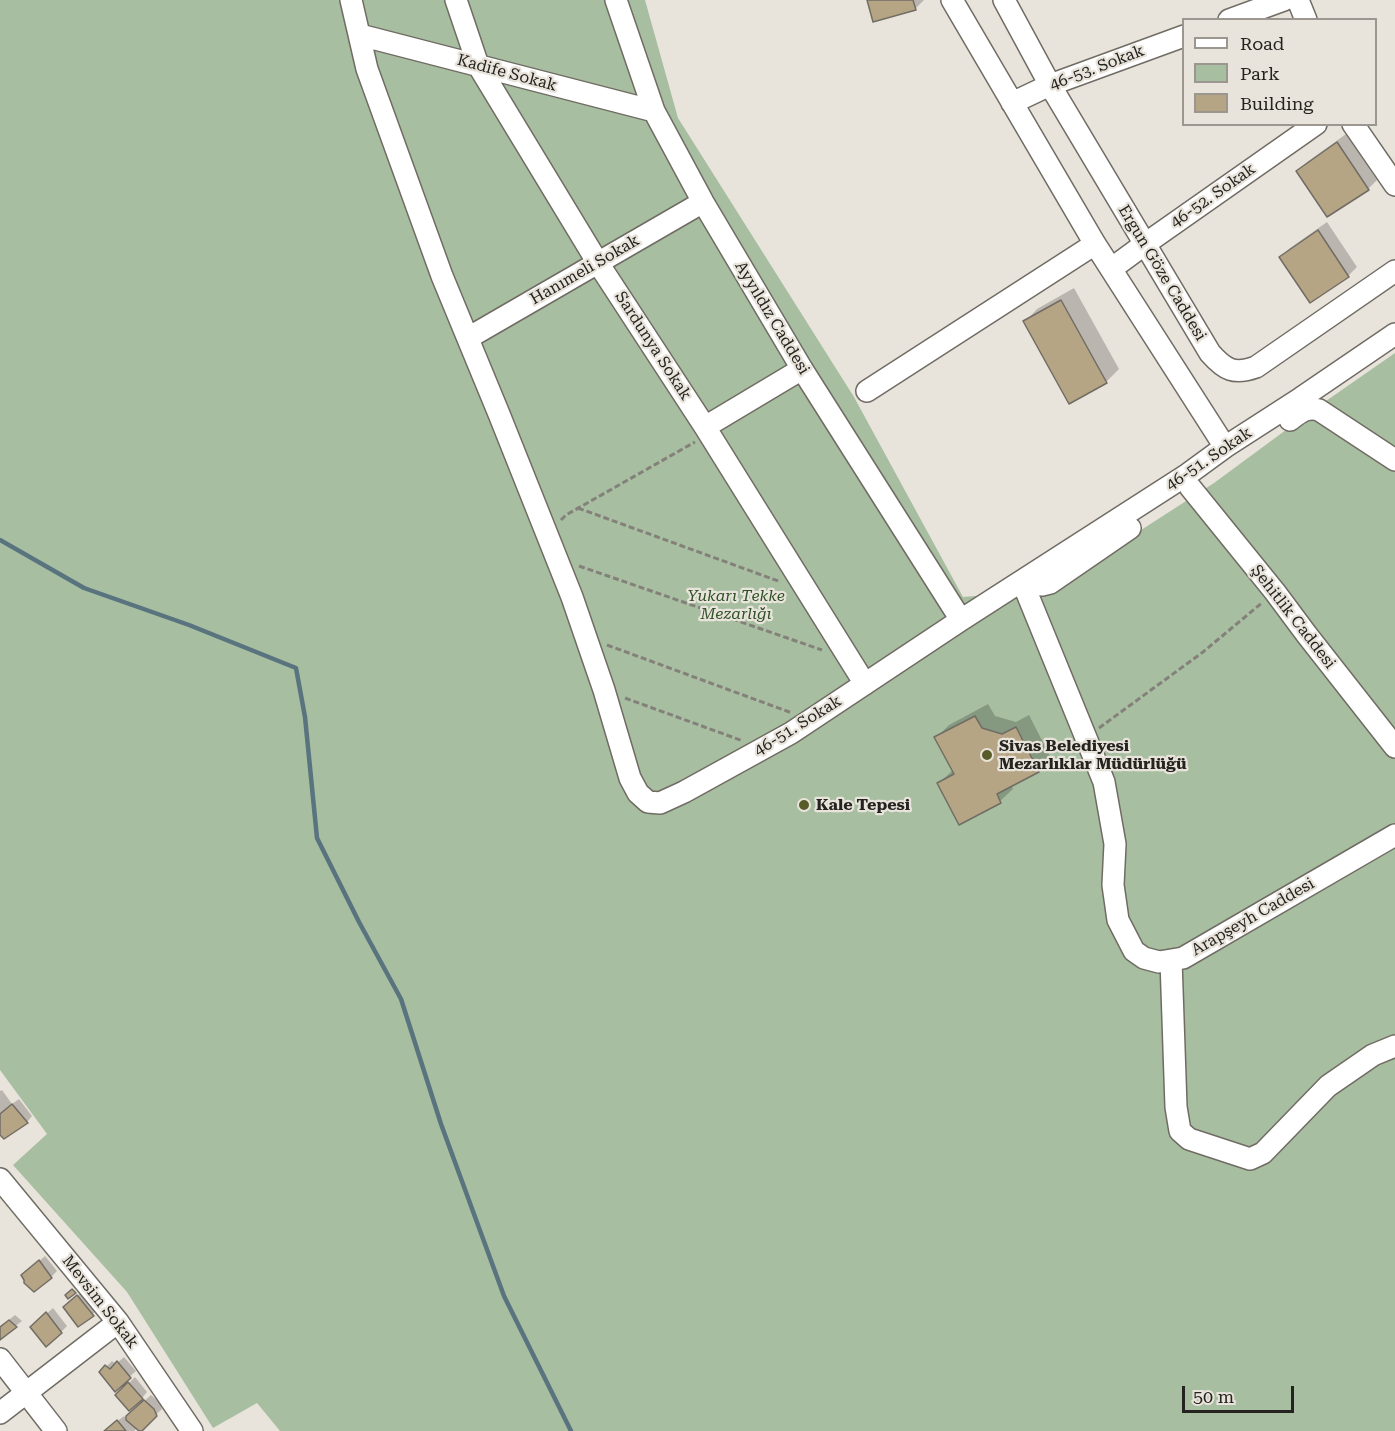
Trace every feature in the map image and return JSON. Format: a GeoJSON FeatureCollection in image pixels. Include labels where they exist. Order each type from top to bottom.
{"type":"FeatureCollection","features":[{"type":"Feature","properties":{"kind":"street"},"geometry":{"type":"LineString","coordinates":[[351,0],[367,69],[442,276],[555,553],[604,690]]}},
{"type":"Feature","properties":{"kind":"street","name":"Sardunya Sokak"},"geometry":{"type":"LineString","coordinates":[[456,0],[478,65],[598,263],[708,430],[865,684]]}},
{"type":"Feature","properties":{"kind":"street","name":"Ayyıldız Caddesi"},"geometry":{"type":"LineString","coordinates":[[616,0],[654,111],[703,202],[802,369],[961,620]]}},
{"type":"Feature","properties":{"kind":"street"},"geometry":{"type":"LineString","coordinates":[[952,0],[1095,244],[1225,447]]}},
{"type":"Feature","properties":{"kind":"street","name":"Ergun Göze Caddesi"},"geometry":{"type":"LineString","coordinates":[[1004,0],[1050,85],[1210,353],[1220,364],[1236,372],[1256,367],[1395,270]]}},
{"type":"Feature","properties":{"kind":"street"},"geometry":{"type":"LineString","coordinates":[[1234,18],[1284,0]]}},
{"type":"Feature","properties":{"kind":"street"},"geometry":{"type":"LineString","coordinates":[[1298,0],[1305,18]]}},
{"type":"Feature","properties":{"kind":"street","name":"Kadife Sokak"},"geometry":{"type":"LineString","coordinates":[[360,35],[654,111]]}},
{"type":"Feature","properties":{"kind":"street","name":"46-53. Sokak"},"geometry":{"type":"LineString","coordinates":[[1012,103],[1050,85],[1182,37]]}},
{"type":"Feature","properties":{"kind":"street","name":"46-52. Sokak"},"geometry":{"type":"LineString","coordinates":[[1111,269],[1313,126]]}},
{"type":"Feature","properties":{"kind":"street"},"geometry":{"type":"LineString","coordinates":[[1354,126],[1395,184]]}},
{"type":"Feature","properties":{"kind":"street","name":"Hanımeli Sokak"},"geometry":{"type":"LineString","coordinates":[[468,338],[703,202]]}},
{"type":"Feature","properties":{"kind":"street"},"geometry":{"type":"LineString","coordinates":[[867,391],[1095,244]]}},
{"type":"Feature","properties":{"kind":"street","name":"46-51. Sokak"},"geometry":{"type":"LineString","coordinates":[[604,690],[634,788],[648,802],[660,803],[791,733],[1022,580],[1188,474],[1395,334]]}},
{"type":"Feature","properties":{"kind":"street"},"geometry":{"type":"LineString","coordinates":[[708,430],[802,369]]}},
{"type":"Feature","properties":{"kind":"street","name":"46-51. Sokak"},"geometry":{"type":"LineString","coordinates":[[1022,580],[1042,585],[1050,583],[1304,410],[1311,408],[1319,410],[1395,460]]}},
{"type":"Feature","properties":{"kind":"street","name":"Şehitlik Caddesi"},"geometry":{"type":"LineString","coordinates":[[1190,487],[1395,747]]}},
{"type":"Feature","properties":{"kind":"street","name":"Arapşeyh Caddesi"},"geometry":{"type":"LineString","coordinates":[[1022,580],[1104,782],[1114,844],[1113,885],[1118,920],[1134,951],[1144,958],[1159,962],[1183,958],[1395,835]]}},
{"type":"Feature","properties":{"kind":"street"},"geometry":{"type":"LineString","coordinates":[[1171,960],[1176,1107],[1180,1131],[1189,1140],[1251,1159],[1263,1153],[1328,1086],[1373,1055],[1395,1046]]}},
{"type":"Feature","properties":{"kind":"street","name":"Mevsim Sokak"},"geometry":{"type":"LineString","coordinates":[[0,1179],[118,1322],[192,1431]]}},
{"type":"Feature","properties":{"kind":"street"},"geometry":{"type":"LineString","coordinates":[[0,1413],[118,1322]]}},
{"type":"Feature","properties":{"kind":"street"},"geometry":{"type":"LineString","coordinates":[[0,1359],[56,1431]]}},
{"type":"Feature","properties":{"kind":"path"},"geometry":{"type":"LineString","coordinates":[[708,430],[681,449],[566,515],[562,520],[555,553],[850,659]]}},
{"type":"Feature","properties":{"kind":"path"},"geometry":{"type":"LineString","coordinates":[[578,508],[808,591]]}},
{"type":"Feature","properties":{"kind":"path"},"geometry":{"type":"LineString","coordinates":[[1085,737],[1203,652],[1275,592]]}},
{"type":"Feature","properties":{"kind":"path"},"geometry":{"type":"LineString","coordinates":[[586,637],[811,720]]}},
{"type":"Feature","properties":{"kind":"path"},"geometry":{"type":"LineString","coordinates":[[604,690],[764,748]]}},
{"type":"Feature","properties":{"kind":"green space","name":"Yukarı Tekke Mezarlığı"},"geometry":{"type":"Polygon","coordinates":[[[0,0],[645,0],[678,118],[854,397],[963,597],[1048,590],[1214,483],[1395,353],[1395,1431],[280,1431],[257,1403],[213,1428],[127,1292],[13,1165],[47,1134],[0,1070],[0,0]]]}},
{"type":"Feature","properties":{"kind":"building"},"geometry":{"type":"Polygon","coordinates":[[[867,0],[913,0],[916,10],[873,22],[867,0]]]}},
{"type":"Feature","properties":{"kind":"building"},"geometry":{"type":"Polygon","coordinates":[[[1337,142],[1369,190],[1327,217],[1296,171],[1337,142]]]}},
{"type":"Feature","properties":{"kind":"building"},"geometry":{"type":"Polygon","coordinates":[[[1318,230],[1349,277],[1310,303],[1279,257],[1318,230]]]}},
{"type":"Feature","properties":{"kind":"building"},"geometry":{"type":"Polygon","coordinates":[[[1061,300],[1107,383],[1069,404],[1023,321],[1061,300]]]}},
{"type":"Feature","properties":{"kind":"building","name":"Sivas Belediyesi Mezarlıklar Müdürlüğü"},"geometry":{"type":"Polygon","coordinates":[[[975,716],[982,728],[1002,734],[1016,727],[1039,772],[997,794],[1001,803],[959,825],[937,783],[954,774],[934,737],[975,716]]]}},
{"type":"Feature","properties":{"kind":"building"},"geometry":{"type":"Polygon","coordinates":[[[12,1104],[28,1123],[4,1139],[0,1135],[0,1114],[12,1104]]]}},
{"type":"Feature","properties":{"kind":"building"},"geometry":{"type":"Polygon","coordinates":[[[39,1260],[52,1278],[34,1292],[24,1283],[21,1275],[39,1260]]]}},
{"type":"Feature","properties":{"kind":"building"},"geometry":{"type":"Polygon","coordinates":[[[72,1289],[76,1293],[68,1299],[65,1295],[72,1289]]]}},
{"type":"Feature","properties":{"kind":"building"},"geometry":{"type":"Polygon","coordinates":[[[77,1295],[94,1316],[78,1327],[63,1307],[77,1295]]]}},
{"type":"Feature","properties":{"kind":"building"},"geometry":{"type":"Polygon","coordinates":[[[46,1312],[62,1333],[46,1347],[30,1327],[46,1312]]]}},
{"type":"Feature","properties":{"kind":"building"},"geometry":{"type":"Polygon","coordinates":[[[9,1320],[17,1327],[0,1340],[0,1327],[9,1320]]]}},
{"type":"Feature","properties":{"kind":"building"},"geometry":{"type":"Polygon","coordinates":[[[117,1361],[131,1378],[115,1392],[99,1372],[105,1365],[110,1369],[117,1361]]]}},
{"type":"Feature","properties":{"kind":"building"},"geometry":{"type":"Polygon","coordinates":[[[128,1382],[143,1399],[129,1411],[115,1395],[128,1382]]]}},
{"type":"Feature","properties":{"kind":"building"},"geometry":{"type":"Polygon","coordinates":[[[144,1400],[154,1409],[157,1416],[142,1431],[139,1431],[126,1420],[126,1416],[144,1400]]]}},
{"type":"Feature","properties":{"kind":"building"},"geometry":{"type":"Polygon","coordinates":[[[117,1420],[126,1431],[104,1431],[117,1420]]]}},
{"type":"Feature","properties":{"kind":"waterway"},"geometry":{"type":"LineString","coordinates":[[0,540],[84,588],[189,625],[296,668],[305,717],[317,838],[401,999],[441,1124],[504,1296],[571,1431]]}},
{"type":"Feature","properties":{"kind":"place","name":"Sivas Belediyesi Mezarlıklar Müdürlüğü"},"geometry":{"type":"Point","coordinates":[987,755]}},
{"type":"Feature","properties":{"kind":"place","name":"Kale Tepesi"},"geometry":{"type":"Point","coordinates":[804,805]}}]}
